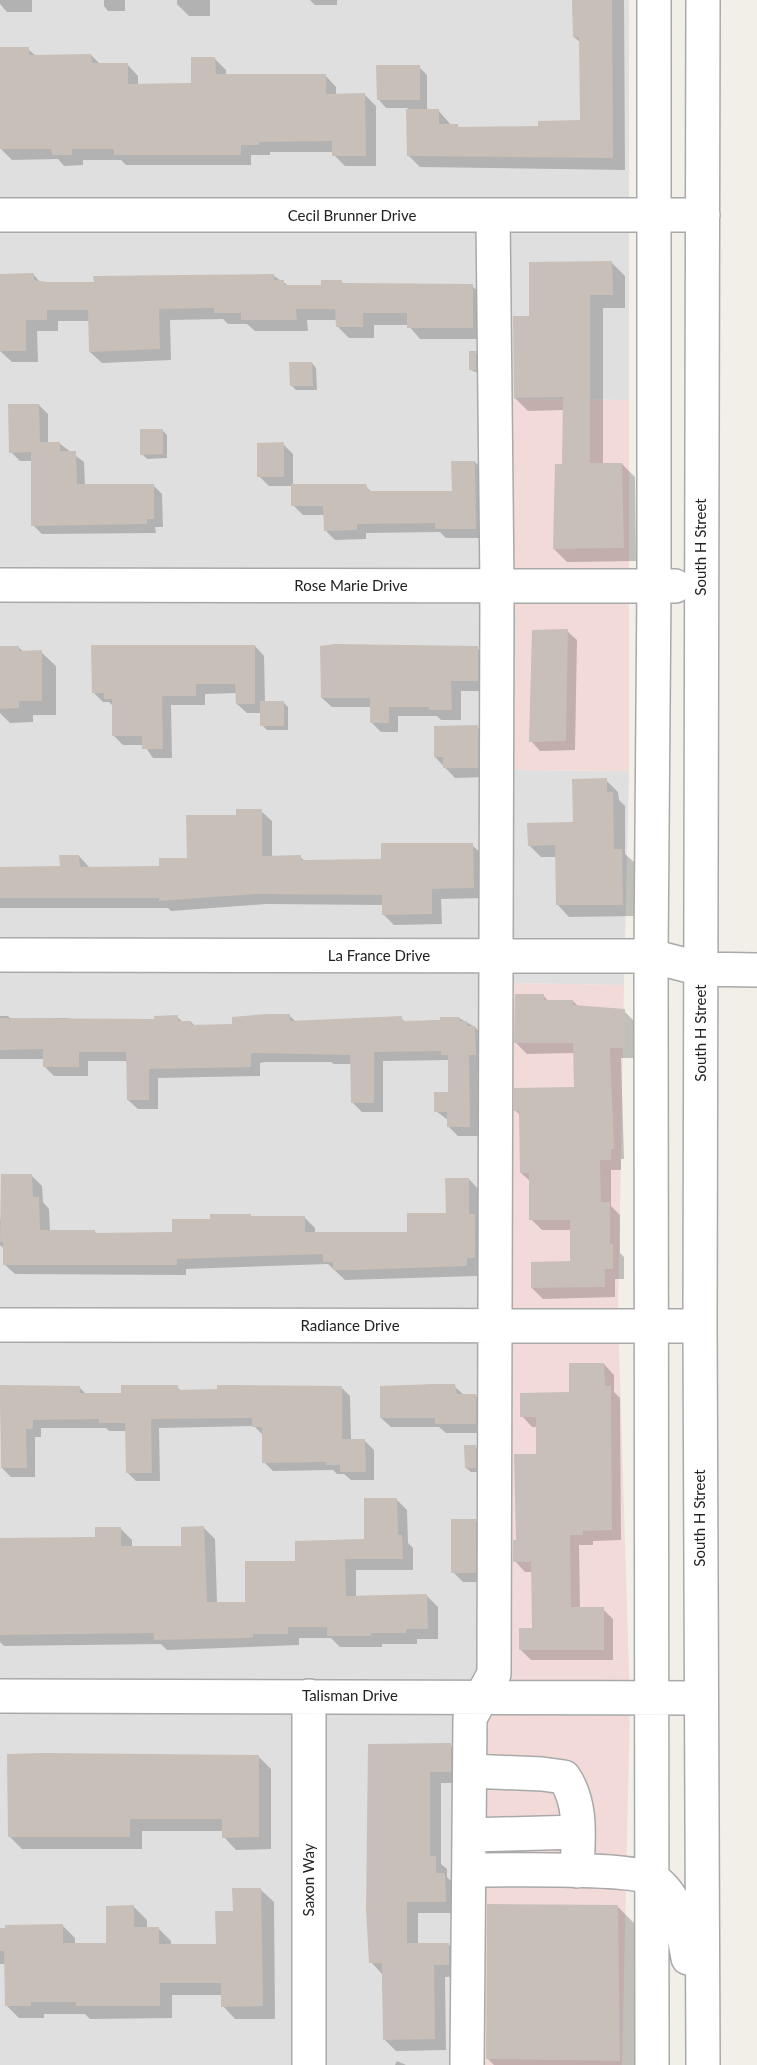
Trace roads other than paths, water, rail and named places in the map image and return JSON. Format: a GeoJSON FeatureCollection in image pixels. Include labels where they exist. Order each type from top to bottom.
{"type":"FeatureCollection","features":[{"type":"Feature","properties":{"kind":"street"},"geometry":{"type":"LineString","coordinates":[[652,2065],[651,956],[654,586],[654,0]]}},
{"type":"Feature","properties":{"kind":"street","name":"South H Street"},"geometry":{"type":"LineString","coordinates":[[703,0],[700,1326],[703,2057]]}},
{"type":"Feature","properties":{"kind":"street","name":"Cecil Brunner Drive"},"geometry":{"type":"LineString","coordinates":[[0,215],[704,215]]}},
{"type":"Feature","properties":{"kind":"street"},"geometry":{"type":"LineString","coordinates":[[467,2065],[470,1718],[494,1674],[497,586],[492,216]]}},
{"type":"Feature","properties":{"kind":"street","name":"Rose Marie Drive"},"geometry":{"type":"LineString","coordinates":[[0,585],[701,585]]}},
{"type":"Feature","properties":{"kind":"street","name":"La France Drive"},"geometry":{"type":"LineString","coordinates":[[0,955],[651,956],[701,969],[751,970]]}},
{"type":"Feature","properties":{"kind":"street","name":"Radiance Drive"},"geometry":{"type":"LineString","coordinates":[[0,1325],[700,1326]]}},
{"type":"Feature","properties":{"kind":"street","name":"Talisman Drive"},"geometry":{"type":"LineString","coordinates":[[0,1696],[701,1698]]}},
{"type":"Feature","properties":{"kind":"street","name":"Saxon Way"},"geometry":{"type":"LineString","coordinates":[[309,1696],[309,2065]]}},
{"type":"Feature","properties":{"kind":"street"},"geometry":{"type":"LineString","coordinates":[[470,1771],[542,1774],[564,1778],[573,1790],[578,1832],[578,1871]]}},
{"type":"Feature","properties":{"kind":"street"},"geometry":{"type":"LineString","coordinates":[[469,1835],[578,1832]]}},
{"type":"Feature","properties":{"kind":"street"},"geometry":{"type":"LineString","coordinates":[[469,1870],[578,1871],[652,1878],[663,1888],[681,1917],[703,2057]]}}]}
